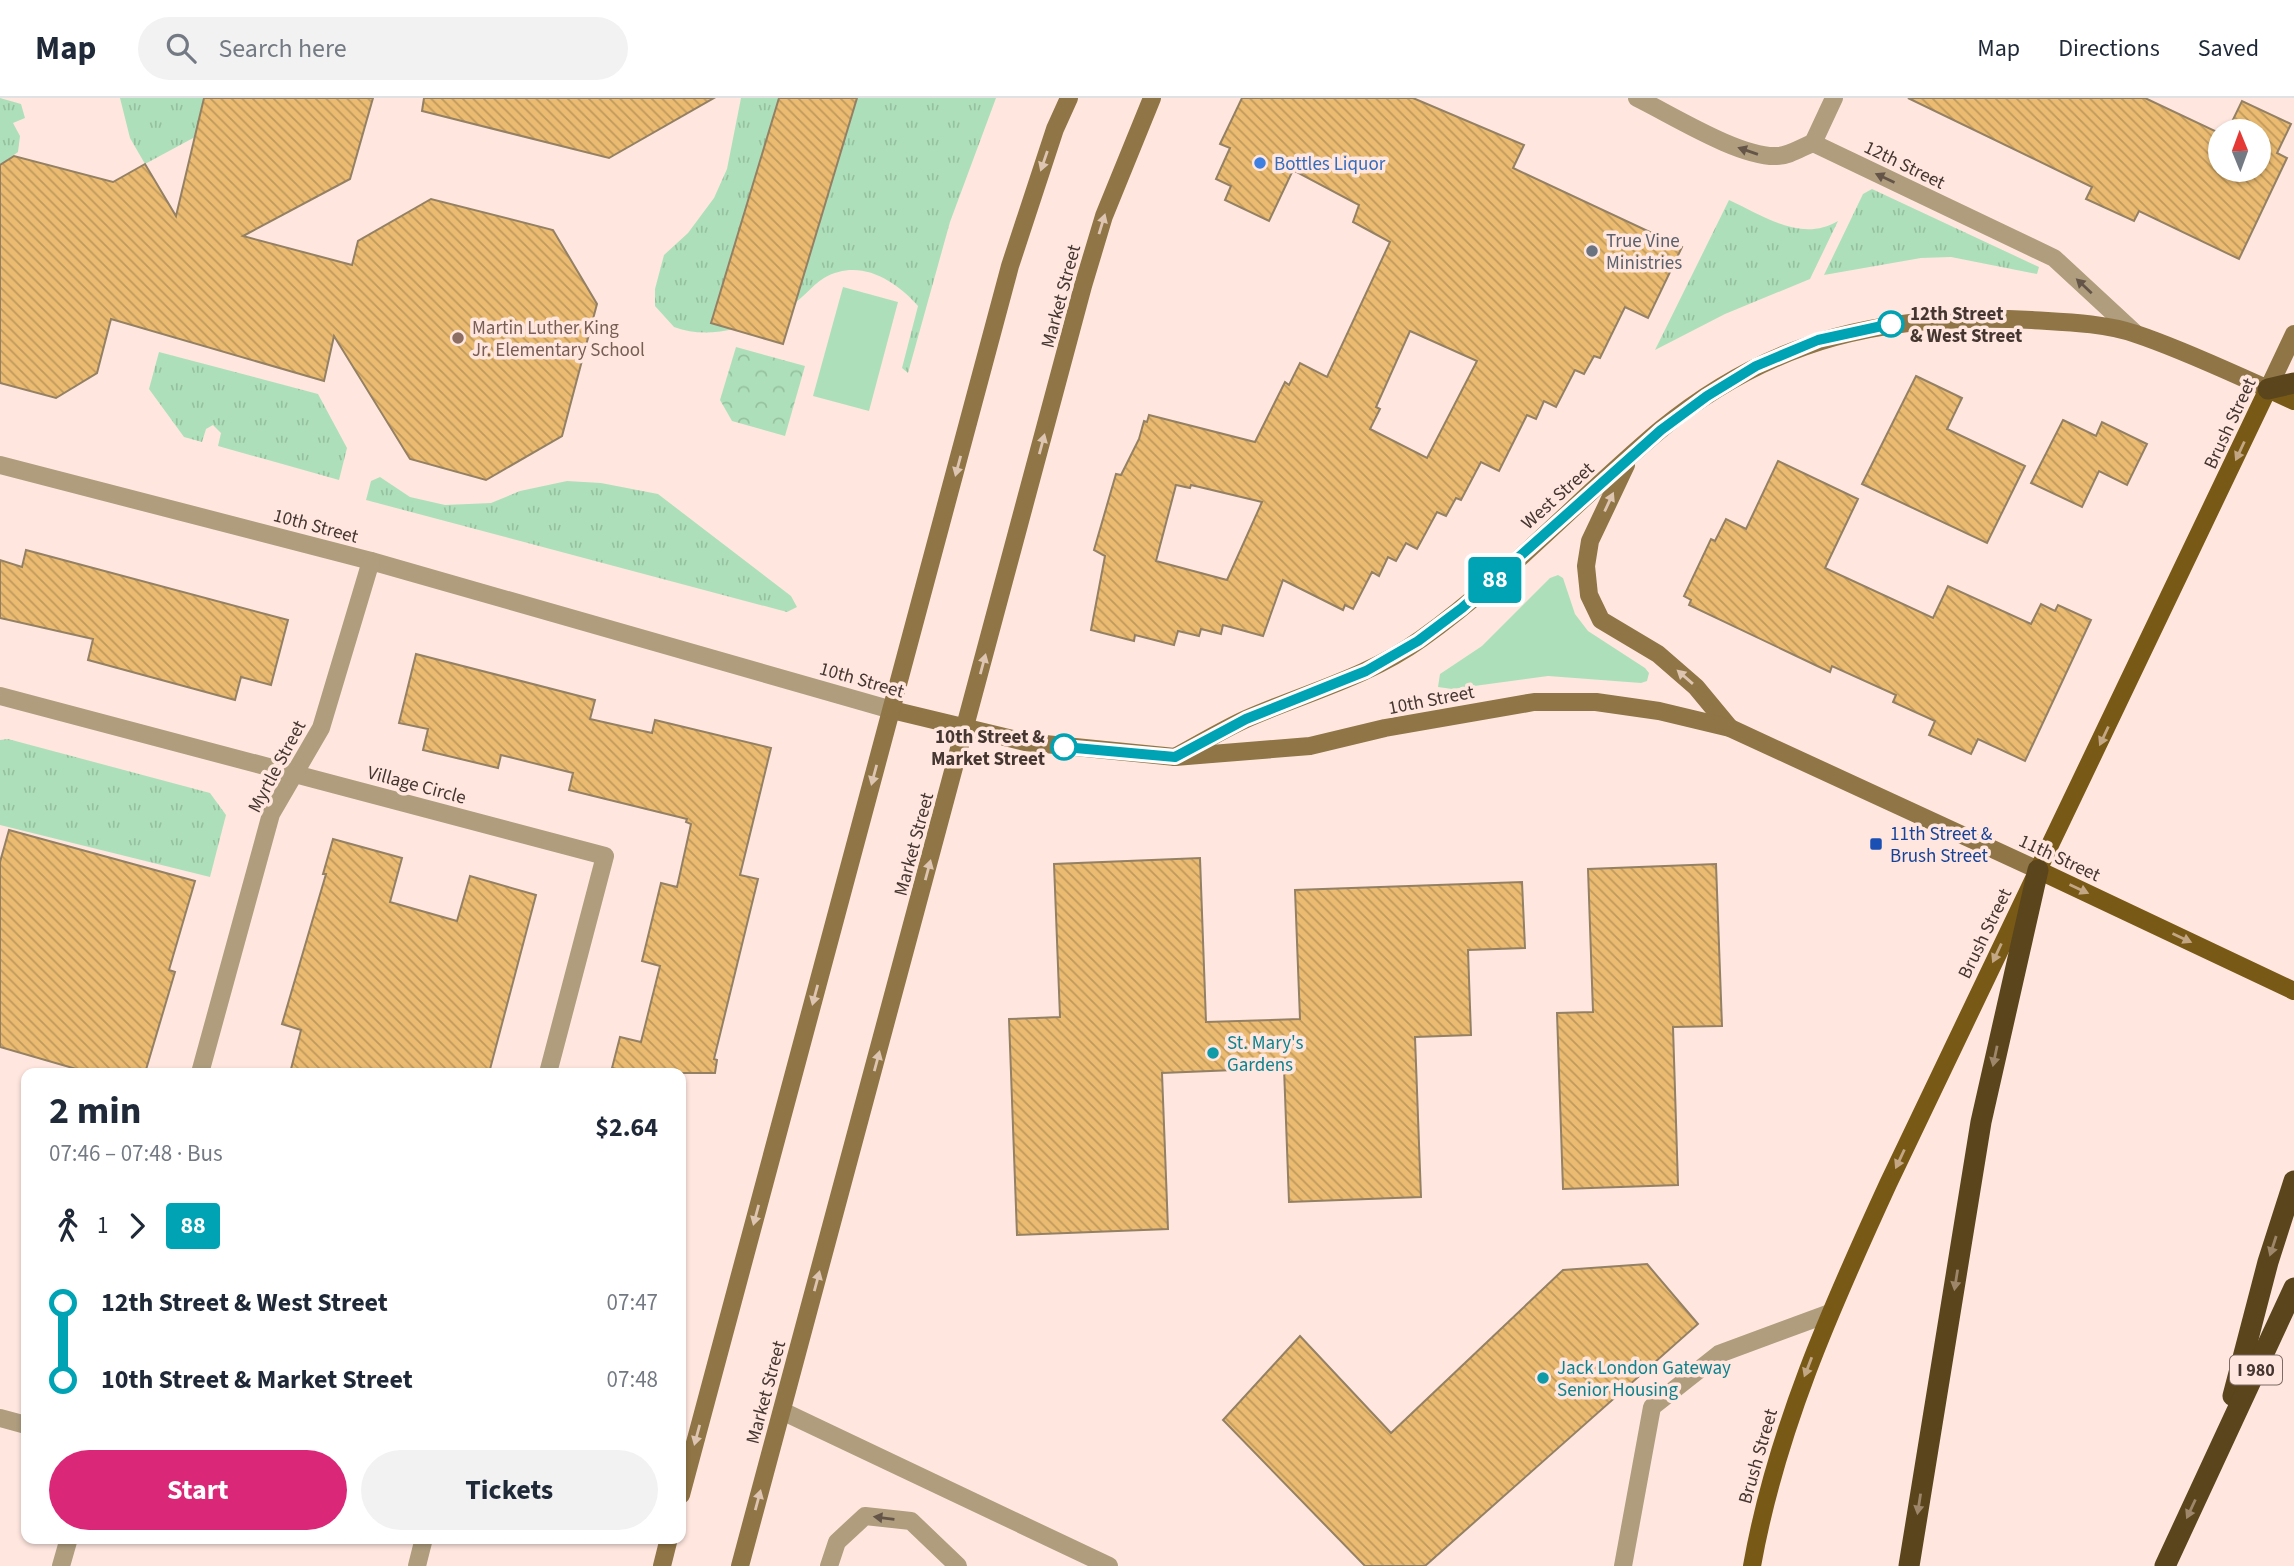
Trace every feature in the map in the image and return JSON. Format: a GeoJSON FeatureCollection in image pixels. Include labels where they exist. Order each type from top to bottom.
{"type":"FeatureCollection","features":[{"type":"Feature","properties":{"kind":"highway"},"geometry":{"type":"LineString","coordinates":[[2268,389],[2294,383]]}},
{"type":"Feature","properties":{"kind":"highway"},"geometry":{"type":"LineString","coordinates":[[1909,1566],[1981,1122],[2038,870]]}},
{"type":"Feature","properties":{"kind":"highway"},"geometry":{"type":"LineString","coordinates":[[2218,1452],[2268,1262],[2294,1181]]}},
{"type":"Feature","properties":{"kind":"highway","name":"I 980"},"geometry":{"type":"LineString","coordinates":[[2165,1566],[2294,1288]]}},
{"type":"Feature","properties":{"kind":"main road"},"geometry":{"type":"LineString","coordinates":[[686,1476],[1010,266],[1055,128],[1069,98]]}},
{"type":"Feature","properties":{"kind":"main road","name":"Market Street"},"geometry":{"type":"LineString","coordinates":[[740,1566],[1083,286],[1104,216],[1152,98]]}},
{"type":"Feature","properties":{"kind":"main road","name":"12th Street"},"geometry":{"type":"LineString","coordinates":[[1818,340],[1874,327],[1935,318],[2057,321],[2134,332],[2294,401]]}},
{"type":"Feature","properties":{"kind":"main road","name":"Brush Street"},"geometry":{"type":"LineString","coordinates":[[1752,1566],[1780,1446],[1830,1313],[2294,334]]}},
{"type":"Feature","properties":{"kind":"main road","name":"West Street"},"geometry":{"type":"LineString","coordinates":[[1175,757],[1246,719],[1366,671],[1418,641],[1509,568],[1661,430],[1707,396],[1756,366],[1818,340]]}},
{"type":"Feature","properties":{"kind":"main road"},"geometry":{"type":"LineString","coordinates":[[1629,460],[1590,541],[1586,566],[1589,595],[1601,620],[1658,654],[1696,687],[1730,728]]}},
{"type":"Feature","properties":{"kind":"main road","name":"10th Street"},"geometry":{"type":"LineString","coordinates":[[892,710],[966,730],[1025,742],[1175,757],[1310,746],[1385,729],[1534,702],[1596,702],[1659,711],[1730,728]]}},
{"type":"Feature","properties":{"kind":"main road","name":"11th Street"},"geometry":{"type":"LineString","coordinates":[[1730,728],[2121,908],[2294,991]]}},
{"type":"Feature","properties":{"kind":"main road"},"geometry":{"type":"LineString","coordinates":[[662,1566],[668,1544]]}},
{"type":"Feature","properties":{"kind":"street"},"geometry":{"type":"LineString","coordinates":[[1637,98],[1742,149],[1761,155],[1780,156],[1813,143],[1834,98]]}},
{"type":"Feature","properties":{"kind":"street","name":"12th Street"},"geometry":{"type":"LineString","coordinates":[[1813,143],[2054,258],[2134,332]]}},
{"type":"Feature","properties":{"kind":"street","name":"10th Street"},"geometry":{"type":"LineString","coordinates":[[0,466],[371,561],[892,710]]}},
{"type":"Feature","properties":{"kind":"street","name":"Myrtle Street"},"geometry":{"type":"LineString","coordinates":[[201,1068],[271,814],[321,728],[371,561]]}},
{"type":"Feature","properties":{"kind":"street","name":"Village Circle"},"geometry":{"type":"LineString","coordinates":[[0,696],[606,856],[549,1068]]}},
{"type":"Feature","properties":{"kind":"street"},"geometry":{"type":"LineString","coordinates":[[1623,1566],[1652,1407],[1719,1354],[1830,1313]]}},
{"type":"Feature","properties":{"kind":"street"},"geometry":{"type":"LineString","coordinates":[[782,1411],[1109,1566]]}},
{"type":"Feature","properties":{"kind":"street"},"geometry":{"type":"LineString","coordinates":[[0,1418],[21,1424]]}},
{"type":"Feature","properties":{"kind":"street"},"geometry":{"type":"LineString","coordinates":[[829,1566],[837,1542],[865,1516],[911,1521],[958,1566]]}},
{"type":"Feature","properties":{"kind":"street"},"geometry":{"type":"LineString","coordinates":[[61,1566],[67,1544]]}},
{"type":"Feature","properties":{"kind":"street"},"geometry":{"type":"LineString","coordinates":[[417,1566],[422,1544]]}},
{"type":"Feature","properties":{"kind":"green space"},"geometry":{"type":"Polygon","coordinates":[[[0,98],[21,104],[25,118],[13,123],[20,136],[18,152],[0,165],[0,98]]]}},
{"type":"Feature","properties":{"kind":"green space"},"geometry":{"type":"Polygon","coordinates":[[[120,98],[204,98],[195,137],[145,164],[130,138],[120,98]]]}},
{"type":"Feature","properties":{"kind":"green space"},"geometry":{"type":"Polygon","coordinates":[[[741,98],[996,98],[950,222],[908,373],[902,368],[918,306],[898,287],[875,274],[850,270],[837,272],[824,278],[787,308],[732,330],[702,332],[674,327],[655,306],[655,289],[664,255],[688,233],[714,198],[727,169],[741,98]]]}},
{"type":"Feature","properties":{"kind":"green space"},"geometry":{"type":"Polygon","coordinates":[[[1872,189],[2039,267],[2037,274],[1951,257],[1921,258],[1824,275],[1863,194],[1872,189]]]}},
{"type":"Feature","properties":{"kind":"green space"},"geometry":{"type":"Polygon","coordinates":[[[1729,200],[1783,225],[1796,228],[1824,227],[1838,221],[1810,279],[1725,314],[1655,350],[1729,200]]]}},
{"type":"Feature","properties":{"kind":"green space"},"geometry":{"type":"Polygon","coordinates":[[[843,287],[898,302],[869,411],[813,396],[843,287]]]}},
{"type":"Feature","properties":{"kind":"green space"},"geometry":{"type":"Polygon","coordinates":[[[736,347],[805,366],[785,436],[732,421],[720,400],[736,347]]]}},
{"type":"Feature","properties":{"kind":"green space"},"geometry":{"type":"Polygon","coordinates":[[[159,352],[318,394],[347,448],[339,480],[218,446],[221,433],[213,425],[206,429],[202,442],[184,437],[149,389],[159,352]]]}},
{"type":"Feature","properties":{"kind":"green space"},"geometry":{"type":"Polygon","coordinates":[[[380,477],[410,497],[445,505],[491,503],[520,491],[567,481],[601,483],[658,494],[791,596],[797,607],[787,612],[366,500],[371,481],[380,477]]]}},
{"type":"Feature","properties":{"kind":"green space"},"geometry":{"type":"Polygon","coordinates":[[[1558,575],[1563,578],[1575,614],[1588,631],[1645,668],[1649,673],[1647,681],[1641,683],[1548,676],[1452,689],[1438,687],[1440,674],[1482,646],[1550,578],[1558,575]]]}},
{"type":"Feature","properties":{"kind":"green space"},"geometry":{"type":"Polygon","coordinates":[[[8,739],[210,793],[226,815],[210,877],[0,825],[0,740],[8,739]]]}},
{"type":"Feature","properties":{"kind":"building"},"geometry":{"type":"Polygon","coordinates":[[[204,98],[373,98],[350,179],[243,236],[352,265],[358,241],[431,199],[553,230],[597,304],[562,436],[486,480],[410,459],[334,336],[324,381],[111,319],[97,373],[56,398],[0,383],[0,165],[14,156],[113,182],[145,164],[176,216],[204,98]]]}},
{"type":"Feature","properties":{"kind":"building"},"geometry":{"type":"Polygon","coordinates":[[[424,98],[714,98],[609,158],[422,111],[424,98]]]}},
{"type":"Feature","properties":{"kind":"building"},"geometry":{"type":"Polygon","coordinates":[[[779,98],[857,98],[783,344],[711,323],[779,98]]]}},
{"type":"Feature","properties":{"kind":"building"},"geometry":{"type":"Polygon","coordinates":[[[1242,98],[1413,98],[1524,145],[1513,168],[1682,247],[1648,318],[1625,307],[1600,358],[1594,356],[1584,374],[1575,370],[1556,407],[1544,401],[1536,419],[1527,415],[1499,471],[1481,462],[1461,500],[1456,498],[1446,516],[1437,512],[1417,549],[1406,543],[1396,561],[1388,557],[1379,576],[1372,572],[1353,609],[1345,605],[1343,610],[1283,580],[1263,636],[1223,625],[1221,634],[1201,629],[1199,636],[1178,631],[1174,645],[1135,635],[1134,641],[1091,630],[1105,556],[1094,550],[1116,474],[1121,475],[1139,439],[1144,421],[1147,422],[1149,415],[1255,442],[1285,382],[1289,385],[1300,363],[1327,377],[1390,242],[1353,222],[1359,205],[1293,170],[1269,221],[1225,200],[1231,186],[1216,179],[1230,148],[1220,144],[1242,98]],[[1410,331],[1376,407],[1380,409],[1370,429],[1427,458],[1477,361],[1410,331]],[[1176,485],[1156,561],[1227,580],[1262,502],[1191,485],[1190,488],[1176,485]]]}},
{"type":"Feature","properties":{"kind":"building"},"geometry":{"type":"Polygon","coordinates":[[[1908,98],[2145,98],[2208,128],[2208,182],[2272,182],[2272,119],[2233,119],[2242,101],[2291,124],[2277,153],[2287,158],[2239,259],[2139,211],[2134,221],[2086,199],[2092,187],[1908,98]]]}},
{"type":"Feature","properties":{"kind":"building"},"geometry":{"type":"Polygon","coordinates":[[[1916,376],[1962,398],[1947,429],[2025,466],[1987,543],[1862,484],[1916,376]]]}},
{"type":"Feature","properties":{"kind":"building"},"geometry":{"type":"Polygon","coordinates":[[[2063,420],[2096,436],[2102,422],[2147,444],[2127,485],[2099,471],[2082,507],[2031,483],[2063,420]]]}},
{"type":"Feature","properties":{"kind":"building"},"geometry":{"type":"Polygon","coordinates":[[[1778,461],[1858,499],[1825,568],[1933,618],[1948,586],[2031,624],[2041,604],[2055,611],[2058,605],[2091,620],[2025,761],[1978,739],[1971,754],[1929,735],[1935,721],[1893,702],[1896,695],[1832,666],[1830,672],[1689,605],[1691,600],[1684,596],[1711,539],[1715,541],[1726,519],[1746,529],[1778,461]]]}},
{"type":"Feature","properties":{"kind":"building"},"geometry":{"type":"Polygon","coordinates":[[[26,550],[288,620],[271,685],[241,677],[235,700],[88,660],[93,639],[0,618],[0,560],[22,567],[26,550]]]}},
{"type":"Feature","properties":{"kind":"building"},"geometry":{"type":"Polygon","coordinates":[[[416,654],[595,700],[590,719],[652,733],[655,720],[771,748],[740,875],[758,879],[714,1059],[717,1060],[715,1073],[686,1073],[686,1068],[612,1068],[620,1037],[641,1042],[660,966],[642,961],[661,883],[677,887],[691,824],[686,822],[687,819],[569,790],[573,773],[501,755],[498,768],[423,750],[428,729],[399,723],[416,654]]]}},
{"type":"Feature","properties":{"kind":"building"},"geometry":{"type":"Polygon","coordinates":[[[9,830],[195,881],[169,970],[175,972],[146,1068],[73,1068],[0,1047],[0,862],[9,830]]]}},
{"type":"Feature","properties":{"kind":"building"},"geometry":{"type":"Polygon","coordinates":[[[333,839],[402,858],[390,902],[457,921],[470,876],[536,895],[490,1068],[291,1068],[301,1030],[282,1024],[326,874],[323,874],[333,839]]]}},
{"type":"Feature","properties":{"kind":"building","name":"St. Mary's Gardens"},"geometry":{"type":"Polygon","coordinates":[[[1200,858],[1206,1022],[1300,1019],[1295,890],[1522,882],[1525,948],[1468,950],[1471,1035],[1415,1037],[1421,1197],[1289,1202],[1284,1068],[1162,1073],[1168,1229],[1017,1235],[1009,1019],[1060,1017],[1054,864],[1200,858]]]}},
{"type":"Feature","properties":{"kind":"building"},"geometry":{"type":"Polygon","coordinates":[[[1716,864],[1722,1026],[1673,1027],[1678,1185],[1563,1189],[1557,1013],[1593,1012],[1588,869],[1716,864]]]}},
{"type":"Feature","properties":{"kind":"building","name":"Jack London Gateway Senior Housing"},"geometry":{"type":"Polygon","coordinates":[[[1647,1264],[1698,1324],[1425,1566],[1365,1566],[1223,1420],[1300,1336],[1391,1433],[1563,1270],[1647,1264]]]}},
{"type":"Feature","properties":{"kind":"bus line","name":"88"},"geometry":{"type":"LineString","coordinates":[[1064,747],[1175,757],[1246,719],[1307,697],[1366,671],[1418,641],[1462,608],[1661,430],[1707,396],[1756,366],[1818,340],[1891,324]]}},
{"type":"Feature","properties":{"kind":"place","name":"Bottles Liquor"},"geometry":{"type":"Point","coordinates":[1260,163]}},
{"type":"Feature","properties":{"kind":"place","name":"True Vine Ministries"},"geometry":{"type":"Point","coordinates":[1592,251]}},
{"type":"Feature","properties":{"kind":"place","name":"12th Street & West Street"},"geometry":{"type":"Point","coordinates":[1891,324]}},
{"type":"Feature","properties":{"kind":"place","name":"Martin Luther King Jr. Elementary School"},"geometry":{"type":"Point","coordinates":[458,338]}},
{"type":"Feature","properties":{"kind":"place","name":"10th Street & Market Street"},"geometry":{"type":"Point","coordinates":[1064,747]}},
{"type":"Feature","properties":{"kind":"place","name":"11th Street & Brush Street"},"geometry":{"type":"Point","coordinates":[1876,844]}},
{"type":"Feature","properties":{"kind":"place","name":"St. Mary's Gardens"},"geometry":{"type":"Point","coordinates":[1213,1053]}},
{"type":"Feature","properties":{"kind":"place","name":"Jack London Gateway Senior Housing"},"geometry":{"type":"Point","coordinates":[1543,1378]}}]}
